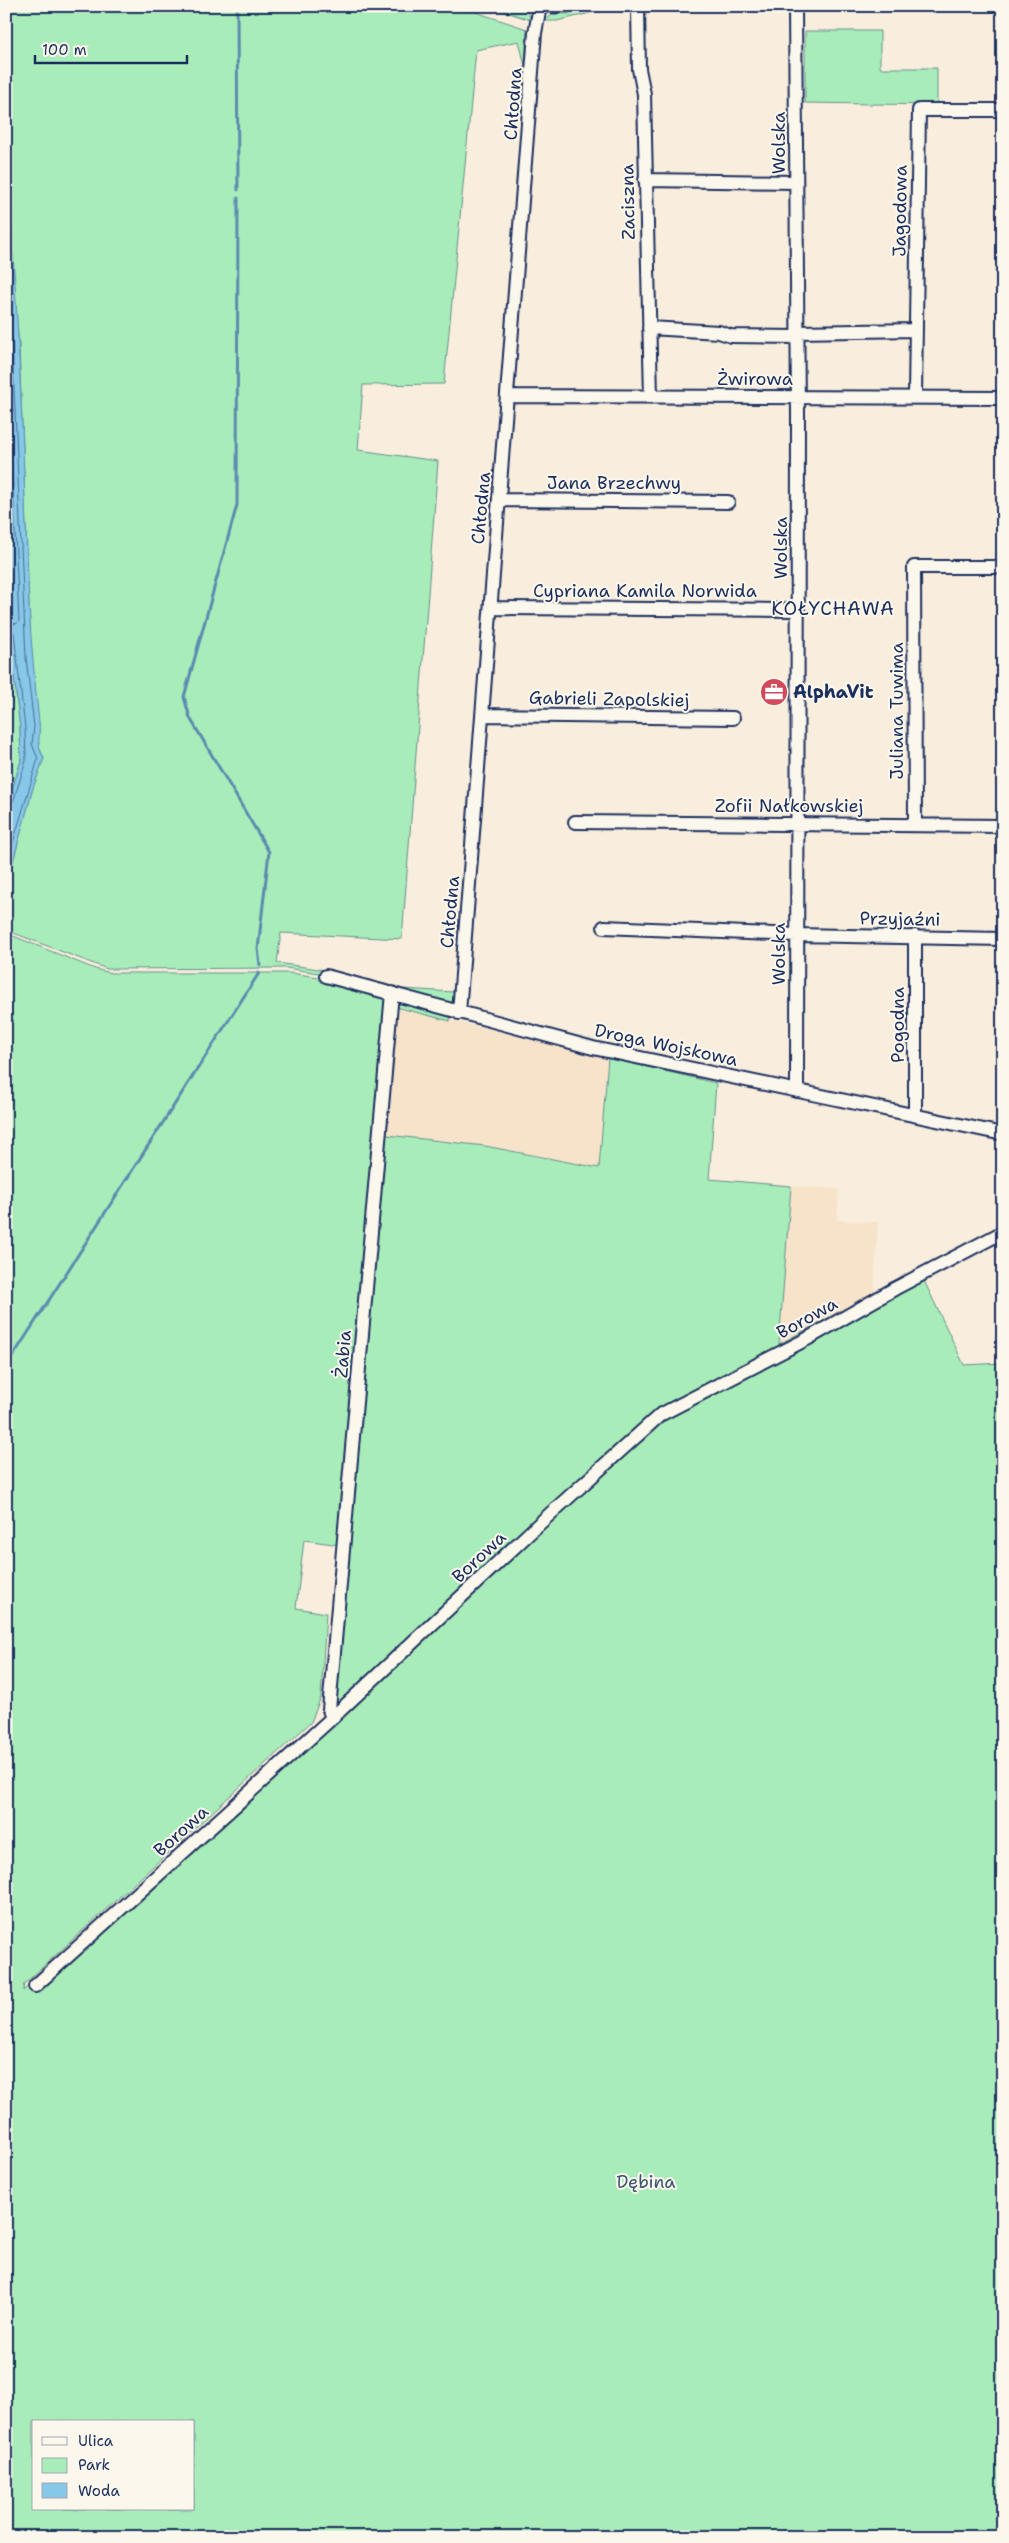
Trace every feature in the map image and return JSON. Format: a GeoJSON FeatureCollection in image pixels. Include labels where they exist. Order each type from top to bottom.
{"type":"FeatureCollection","features":[{"type":"Feature","properties":{"kind":"street","name":"Chłodna"},"geometry":{"type":"LineString","coordinates":[[460,1013],[536,33],[540,6]]}},
{"type":"Feature","properties":{"kind":"street"},"geometry":{"type":"LineString","coordinates":[[546,6],[567,6]]}},
{"type":"Feature","properties":{"kind":"street","name":"Zaciszna"},"geometry":{"type":"LineString","coordinates":[[638,6],[639,69],[644,94],[651,397]]}},
{"type":"Feature","properties":{"kind":"street","name":"Wolska"},"geometry":{"type":"LineString","coordinates":[[795,6],[798,396],[797,1091]]}},
{"type":"Feature","properties":{"kind":"street","name":"Jagodowa"},"geometry":{"type":"LineString","coordinates":[[914,396],[919,110],[1003,110]]}},
{"type":"Feature","properties":{"kind":"street"},"geometry":{"type":"LineString","coordinates":[[645,180],[796,182]]}},
{"type":"Feature","properties":{"kind":"street"},"geometry":{"type":"LineString","coordinates":[[649,328],[719,332],[731,336],[916,330]]}},
{"type":"Feature","properties":{"kind":"street","name":"Żwirowa"},"geometry":{"type":"LineString","coordinates":[[508,396],[914,396],[1003,398]]}},
{"type":"Feature","properties":{"kind":"street","name":"Jana Brzechwy"},"geometry":{"type":"LineString","coordinates":[[500,500],[728,502]]}},
{"type":"Feature","properties":{"kind":"street","name":"Juliana Tuwima"},"geometry":{"type":"LineString","coordinates":[[915,824],[914,567],[1003,567]]}},
{"type":"Feature","properties":{"kind":"street","name":"Cypriana Kamila Norwida"},"geometry":{"type":"LineString","coordinates":[[491,608],[798,610]]}},
{"type":"Feature","properties":{"kind":"street","name":"Gabrieli Zapolskiej"},"geometry":{"type":"LineString","coordinates":[[484,715],[733,718]]}},
{"type":"Feature","properties":{"kind":"street","name":"Zofii Nałkowskiej"},"geometry":{"type":"LineString","coordinates":[[576,822],[1003,826]]}},
{"type":"Feature","properties":{"kind":"street","name":"Przyjaźni"},"geometry":{"type":"LineString","coordinates":[[604,927],[796,935],[1003,939]]}},
{"type":"Feature","properties":{"kind":"street","name":"Pogodna"},"geometry":{"type":"LineString","coordinates":[[915,1115],[916,936]]}},
{"type":"Feature","properties":{"kind":"street","name":"Droga Wojskowa"},"geometry":{"type":"LineString","coordinates":[[326,976],[593,1048],[1003,1134]]}},
{"type":"Feature","properties":{"kind":"street","name":"Żabia"},"geometry":{"type":"LineString","coordinates":[[332,1718],[330,1710],[332,1675],[392,993]]}},
{"type":"Feature","properties":{"kind":"street","name":"Borowa"},"geometry":{"type":"LineString","coordinates":[[35,1986],[332,1718],[539,1524],[660,1415],[807,1339],[896,1288],[1003,1232]]}},
{"type":"Feature","properties":{"kind":"shaded area"},"geometry":{"type":"Polygon","coordinates":[[[396,1007],[608,1058],[599,1168],[485,1146],[386,1135],[396,1007]]]}},
{"type":"Feature","properties":{"kind":"shaded area"},"geometry":{"type":"Polygon","coordinates":[[[791,1186],[839,1189],[837,1220],[878,1222],[874,1293],[778,1344],[791,1186]]]}},
{"type":"Feature","properties":{"kind":"green space"},"geometry":{"type":"Polygon","coordinates":[[[507,5],[519,7],[528,14],[531,20],[487,6],[507,5]]]}},
{"type":"Feature","properties":{"kind":"green space"},"geometry":{"type":"Polygon","coordinates":[[[6,6],[457,6],[527,29],[525,66],[519,41],[476,50],[444,384],[363,385],[358,450],[438,461],[402,939],[281,933],[277,963],[339,972],[403,989],[454,992],[452,1004],[325,974],[286,968],[107,969],[6,930],[8,880],[33,788],[44,758],[37,743],[39,726],[31,658],[19,345],[13,284],[12,213],[6,171],[6,6]]]}},
{"type":"Feature","properties":{"kind":"green space"},"geometry":{"type":"Polygon","coordinates":[[[599,6],[620,6],[557,21],[544,21],[552,15],[599,6]]]}},
{"type":"Feature","properties":{"kind":"green space"},"geometry":{"type":"Polygon","coordinates":[[[805,31],[880,31],[880,68],[937,68],[937,105],[805,103],[805,31]]]}},
{"type":"Feature","properties":{"kind":"green space"},"geometry":{"type":"Polygon","coordinates":[[[6,608],[20,728],[21,761],[6,808],[6,608]]]}},
{"type":"Feature","properties":{"kind":"green space","name":"Dębina"},"geometry":{"type":"Polygon","coordinates":[[[6,933],[95,969],[111,973],[290,973],[333,979],[451,1014],[450,1021],[396,1007],[387,1135],[485,1146],[599,1168],[608,1058],[716,1083],[709,1179],[791,1186],[779,1344],[919,1270],[964,1365],[1003,1363],[1003,2537],[6,2537],[6,933]],[[304,1540],[296,1608],[326,1613],[321,1697],[311,1722],[24,1984],[23,1991],[336,1707],[347,1546],[304,1540]]]}},
{"type":"Feature","properties":{"kind":"water"},"geometry":{"type":"Polygon","coordinates":[[[6,170],[18,333],[30,620],[39,744],[44,758],[33,788],[6,887],[6,808],[21,761],[20,728],[6,608],[6,170]]]}},
{"type":"Feature","properties":{"kind":"waterway"},"geometry":{"type":"LineString","coordinates":[[237,6],[238,190]]}},
{"type":"Feature","properties":{"kind":"waterway"},"geometry":{"type":"LineString","coordinates":[[238,198],[237,505],[184,697],[190,718],[269,852],[258,949],[260,965]]}},
{"type":"Feature","properties":{"kind":"waterway"},"geometry":{"type":"LineString","coordinates":[[6,1367],[259,973]]}},
{"type":"Feature","properties":{"kind":"place","name":"AlphaVit"},"geometry":{"type":"Point","coordinates":[774,692]}},
{"type":"Feature","properties":{"kind":"district","name":"KOŁYCHAWA"},"geometry":{"type":"Point","coordinates":[833,608]}}]}
